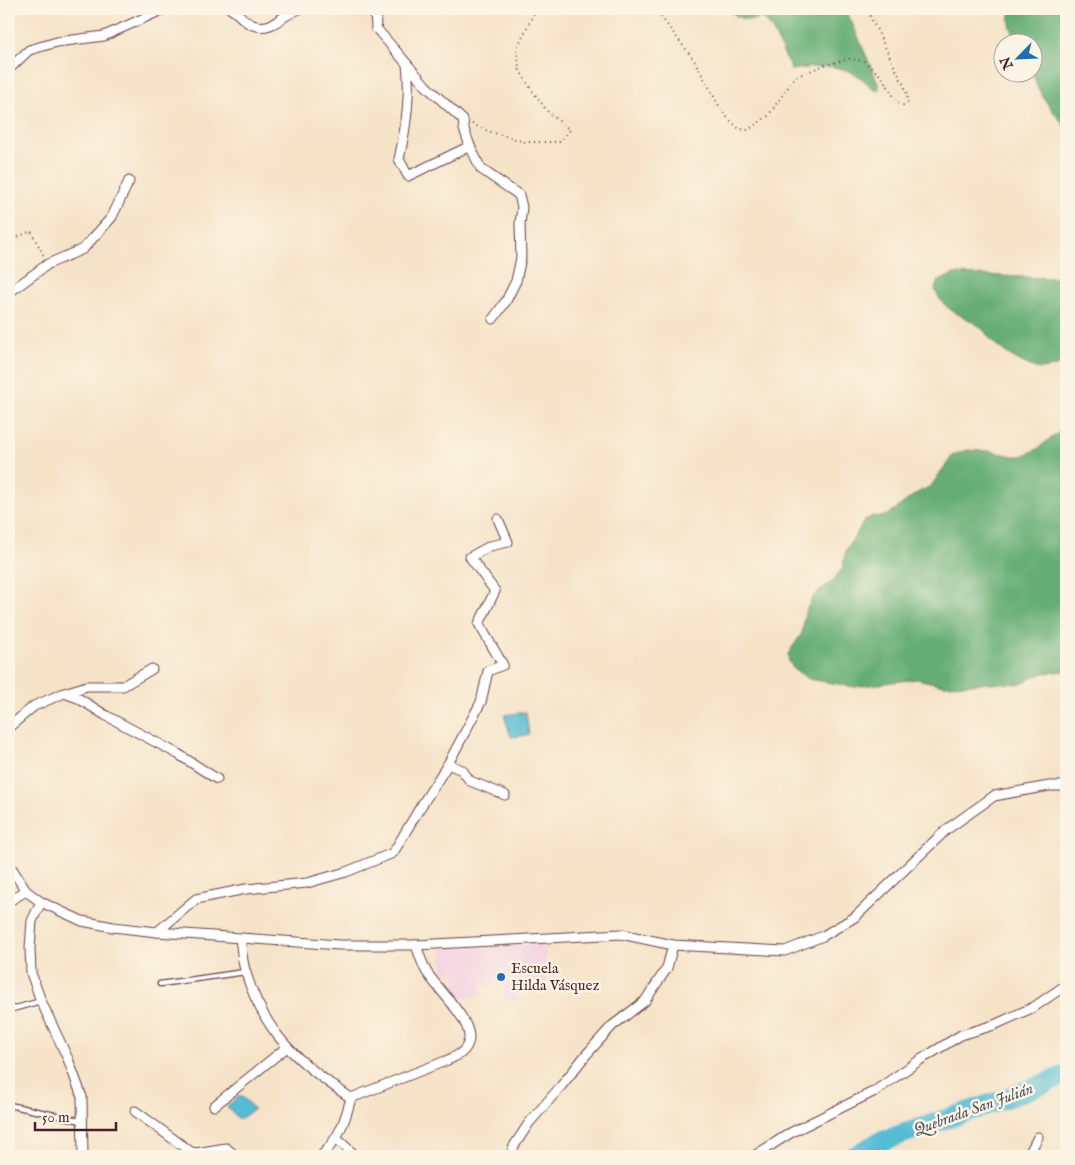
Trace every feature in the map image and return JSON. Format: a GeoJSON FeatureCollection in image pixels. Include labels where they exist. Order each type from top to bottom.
{"type":"FeatureCollection","features":[{"type":"Feature","properties":{"kind":"street"},"geometry":{"type":"LineString","coordinates":[[9,69],[29,50],[57,42],[104,36],[164,9]]}},
{"type":"Feature","properties":{"kind":"street"},"geometry":{"type":"LineString","coordinates":[[231,9],[252,25],[265,28],[278,22],[291,11],[300,9]]}},
{"type":"Feature","properties":{"kind":"street"},"geometry":{"type":"LineString","coordinates":[[375,9],[376,28],[426,86],[463,120],[470,146],[482,169],[519,196],[522,206],[520,258],[516,281],[506,301],[493,320]]}},
{"type":"Feature","properties":{"kind":"street"},"geometry":{"type":"LineString","coordinates":[[407,65],[409,81],[405,132],[399,159],[408,176],[470,146]]}},
{"type":"Feature","properties":{"kind":"street"},"geometry":{"type":"LineString","coordinates":[[9,297],[11,292],[48,264],[83,249],[112,217],[129,181]]}},
{"type":"Feature","properties":{"kind":"street"},"geometry":{"type":"LineString","coordinates":[[157,932],[196,899],[246,889],[307,883],[346,872],[393,853],[448,764],[481,702],[488,672],[503,664],[491,647],[479,624],[495,591],[470,557],[490,546],[508,542],[498,519]]}},
{"type":"Feature","properties":{"kind":"street"},"geometry":{"type":"LineString","coordinates":[[9,728],[34,706],[64,693],[87,686],[123,686],[152,669]]}},
{"type":"Feature","properties":{"kind":"street"},"geometry":{"type":"LineString","coordinates":[[64,693],[78,698],[104,715],[178,754],[217,779]]}},
{"type":"Feature","properties":{"kind":"street"},"geometry":{"type":"LineString","coordinates":[[448,764],[462,770],[470,781],[505,795]]}},
{"type":"Feature","properties":{"kind":"street"},"geometry":{"type":"LineString","coordinates":[[9,864],[26,891],[41,902],[82,921],[157,932],[339,946],[416,945],[621,934],[673,945],[786,951],[822,936],[855,917],[946,830],[994,796],[1049,786],[1066,786]]}},
{"type":"Feature","properties":{"kind":"street"},"geometry":{"type":"LineString","coordinates":[[9,901],[26,891]]}},
{"type":"Feature","properties":{"kind":"street"},"geometry":{"type":"LineString","coordinates":[[41,902],[32,921],[31,973],[68,1059],[82,1097],[84,1121],[83,1156]]}},
{"type":"Feature","properties":{"kind":"street"},"geometry":{"type":"LineString","coordinates":[[240,939],[245,972],[258,1007],[270,1028],[298,1059],[320,1078],[351,1098]]}},
{"type":"Feature","properties":{"kind":"street"},"geometry":{"type":"LineString","coordinates":[[351,1098],[448,1060],[463,1052],[468,1043],[469,1034],[460,1014],[427,972],[416,945]]}},
{"type":"Feature","properties":{"kind":"street"},"geometry":{"type":"LineString","coordinates":[[511,1156],[514,1146],[529,1123],[585,1056],[612,1026],[645,1001],[667,968],[673,945]]}},
{"type":"Feature","properties":{"kind":"street"},"geometry":{"type":"LineString","coordinates":[[754,1156],[792,1132],[875,1091],[961,1035],[994,1025],[1034,1007],[1066,985]]}},
{"type":"Feature","properties":{"kind":"street"},"geometry":{"type":"LineString","coordinates":[[214,1106],[287,1047]]}},
{"type":"Feature","properties":{"kind":"street"},"geometry":{"type":"LineString","coordinates":[[321,1156],[329,1148],[343,1126],[351,1098]]}},
{"type":"Feature","properties":{"kind":"street"},"geometry":{"type":"LineString","coordinates":[[135,1111],[191,1152],[196,1153],[226,1148],[236,1156]]}},
{"type":"Feature","properties":{"kind":"street"},"geometry":{"type":"LineString","coordinates":[[1028,1156],[1038,1137]]}},
{"type":"Feature","properties":{"kind":"street"},"geometry":{"type":"LineString","coordinates":[[336,1138],[356,1156]]}},
{"type":"Feature","properties":{"kind":"lane"},"geometry":{"type":"LineString","coordinates":[[160,984],[245,972]]}},
{"type":"Feature","properties":{"kind":"lane"},"geometry":{"type":"LineString","coordinates":[[9,1010],[41,1000]]}},
{"type":"Feature","properties":{"kind":"lane"},"geometry":{"type":"LineString","coordinates":[[9,1105],[84,1121]]}},
{"type":"Feature","properties":{"kind":"path"},"geometry":{"type":"LineString","coordinates":[[463,120],[488,131],[525,142],[559,142],[570,130],[548,112],[519,69],[517,48],[536,9]]}},
{"type":"Feature","properties":{"kind":"path"},"geometry":{"type":"LineString","coordinates":[[655,9],[694,60],[723,113],[739,129],[748,130],[768,116],[795,77],[825,65],[849,59],[864,61],[882,77],[897,102],[903,105],[908,102],[906,90],[870,18],[868,9]]}},
{"type":"Feature","properties":{"kind":"path"},"geometry":{"type":"LineString","coordinates":[[9,241],[31,231],[48,264]]}},
{"type":"Feature","properties":{"kind":"shaded area","name":"Escuela Hilda Vásquez"},"geometry":{"type":"Polygon","coordinates":[[[545,944],[547,982],[516,984],[517,1001],[505,1001],[504,985],[481,986],[481,997],[456,998],[455,972],[443,972],[442,948],[545,944]]]}},
{"type":"Feature","properties":{"kind":"green space"},"geometry":{"type":"Polygon","coordinates":[[[727,9],[846,9],[878,83],[879,90],[874,90],[865,81],[846,70],[815,67],[791,70],[767,22],[762,18],[744,19],[727,9]]]}},
{"type":"Feature","properties":{"kind":"green space"},"geometry":{"type":"Polygon","coordinates":[[[1012,9],[1066,9],[1066,127],[1046,102],[1035,82],[1042,82],[1042,32],[1013,32],[1010,13],[1012,9]]]}},
{"type":"Feature","properties":{"kind":"green space"},"geometry":{"type":"Polygon","coordinates":[[[954,274],[1047,278],[1066,277],[1066,362],[1043,369],[1025,364],[997,346],[974,323],[943,304],[935,289],[939,281],[954,274]]]}},
{"type":"Feature","properties":{"kind":"green space"},"geometry":{"type":"Polygon","coordinates":[[[1066,427],[1066,671],[1043,673],[1019,684],[943,685],[917,679],[855,687],[809,679],[794,669],[789,662],[788,654],[802,633],[805,613],[813,597],[833,581],[843,567],[846,550],[865,520],[873,516],[881,517],[889,514],[917,493],[931,486],[953,455],[967,450],[1022,456],[1037,449],[1066,427]]]}},
{"type":"Feature","properties":{"kind":"water"},"geometry":{"type":"Polygon","coordinates":[[[526,712],[529,735],[511,737],[504,715],[526,712]]]}},
{"type":"Feature","properties":{"kind":"water"},"geometry":{"type":"Polygon","coordinates":[[[241,1095],[254,1109],[239,1120],[227,1106],[241,1095]]]}},
{"type":"Feature","properties":{"kind":"waterway","name":"Quebrada San Julián"},"geometry":{"type":"LineString","coordinates":[[854,1156],[879,1142],[996,1102],[1066,1075]]}},
{"type":"Feature","properties":{"kind":"place","name":"Escuela Hilda Vásquez"},"geometry":{"type":"Point","coordinates":[501,977]}}]}
